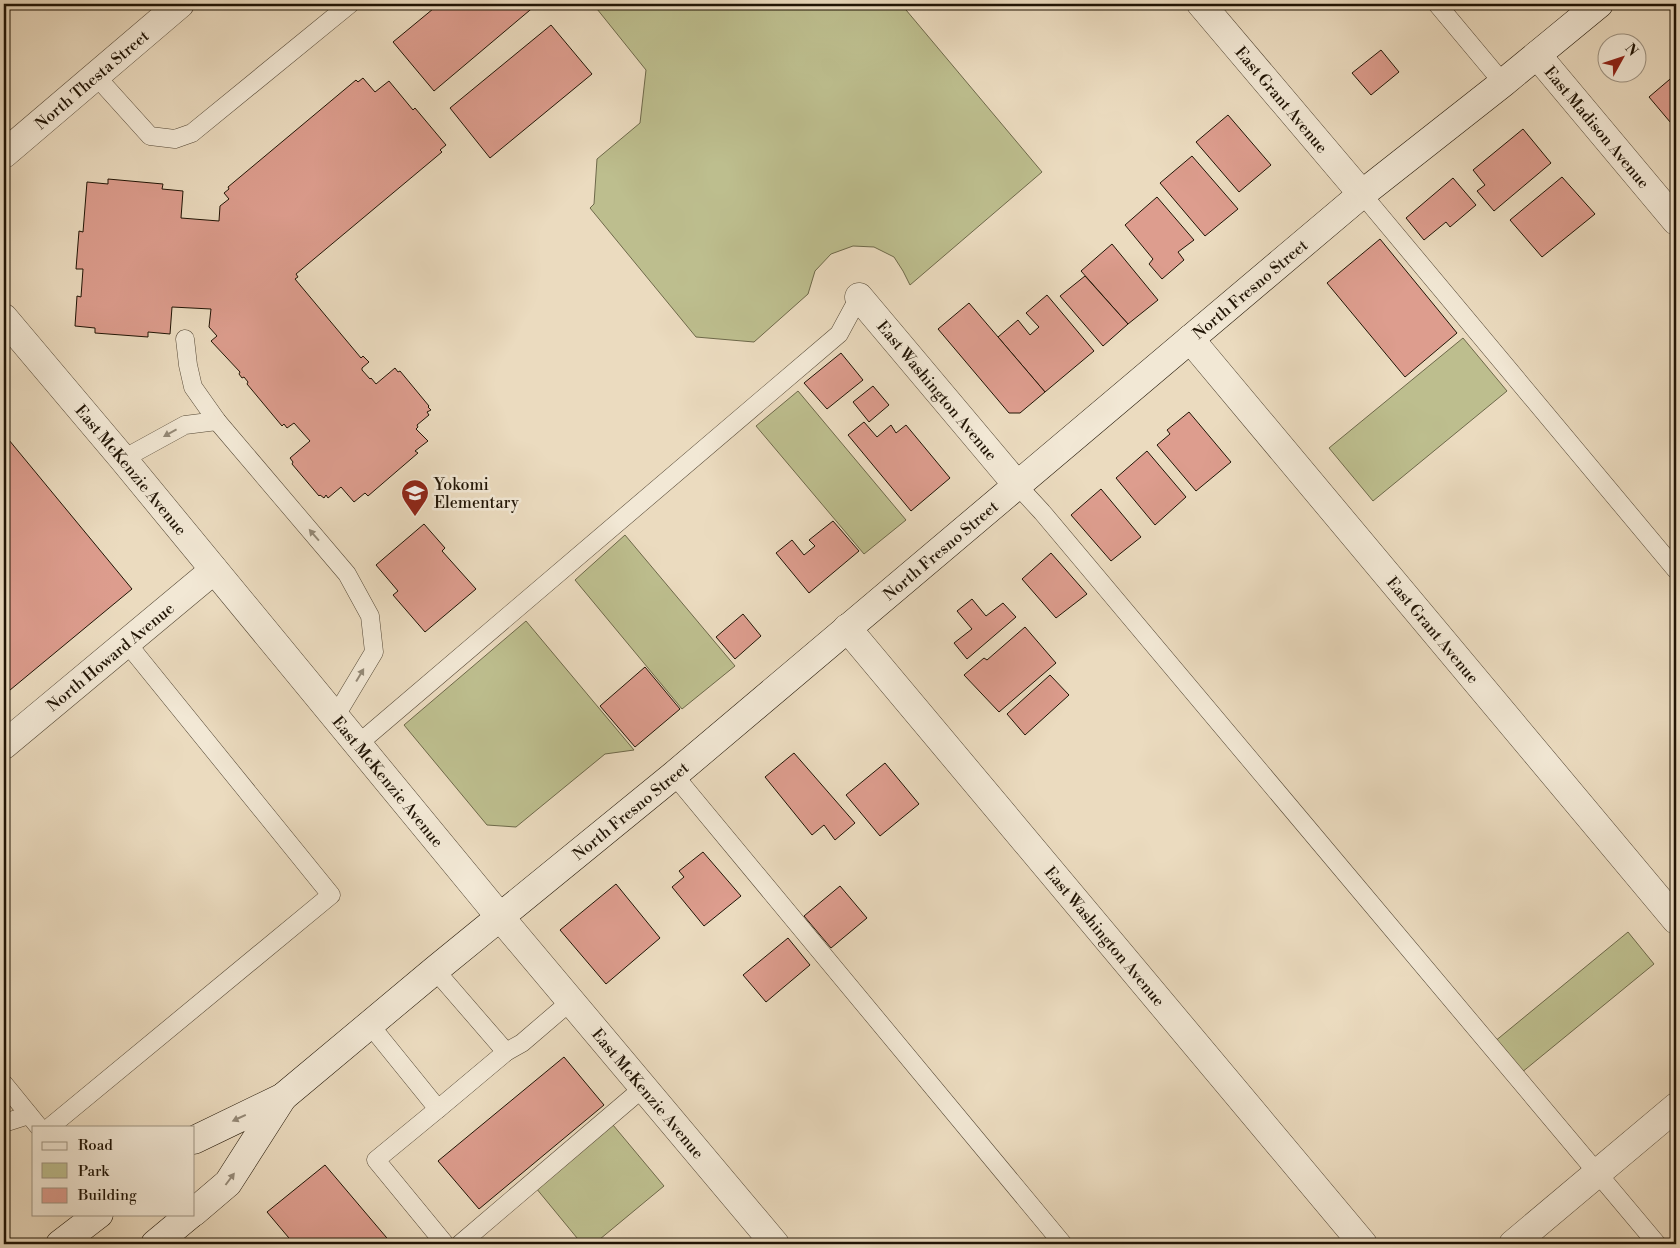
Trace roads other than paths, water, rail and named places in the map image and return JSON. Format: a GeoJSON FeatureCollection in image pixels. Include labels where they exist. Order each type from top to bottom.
{"type":"FeatureCollection","features":[{"type":"Feature","properties":{"kind":"street","name":"North Thesta Street"},"geometry":{"type":"LineString","coordinates":[[4,154],[180,4]]}},
{"type":"Feature","properties":{"kind":"street","name":"East Grant Avenue"},"geometry":{"type":"LineString","coordinates":[[1201,4],[1362,194]]}},
{"type":"Feature","properties":{"kind":"street","name":"North Fresno Street"},"geometry":{"type":"LineString","coordinates":[[195,1140],[283,1097],[674,775],[1362,194],[1503,83],[1599,4]]}},
{"type":"Feature","properties":{"kind":"street","name":"East Madison Avenue"},"geometry":{"type":"LineString","coordinates":[[1537,55],[1676,221]]}},
{"type":"Feature","properties":{"kind":"street","name":"East Washington Avenue"},"geometry":{"type":"LineString","coordinates":[[859,297],[1018,486]]}},
{"type":"Feature","properties":{"kind":"street","name":"East McKenzie Avenue"},"geometry":{"type":"LineString","coordinates":[[4,318],[123,459],[500,917],[775,1244]]}},
{"type":"Feature","properties":{"kind":"street","name":"East Grant Avenue"},"geometry":{"type":"LineString","coordinates":[[1190,339],[1676,920]]}},
{"type":"Feature","properties":{"kind":"street","name":"North Howard Avenue"},"geometry":{"type":"LineString","coordinates":[[4,745],[214,570]]}},
{"type":"Feature","properties":{"kind":"street","name":"East Washington Avenue"},"geometry":{"type":"LineString","coordinates":[[847,628],[1363,1244]]}},
{"type":"Feature","properties":{"kind":"street","name":"North Fresno Street"},"geometry":{"type":"LineString","coordinates":[[195,1210],[228,1183],[283,1097]]}},
{"type":"Feature","properties":{"kind":"street"},"geometry":{"type":"LineString","coordinates":[[1513,1244],[1676,1107]]}},
{"type":"Feature","properties":{"kind":"street"},"geometry":{"type":"LineString","coordinates":[[60,1244],[96,1216]]}},
{"type":"Feature","properties":{"kind":"street","name":"North Fresno Street"},"geometry":{"type":"LineString","coordinates":[[155,1244],[188,1216]]}},
{"type":"Feature","properties":{"kind":"lane"},"geometry":{"type":"LineString","coordinates":[[95,75],[150,136],[175,139],[192,133],[350,4]]}},
{"type":"Feature","properties":{"kind":"lane"},"geometry":{"type":"LineString","coordinates":[[1437,4],[1503,83]]}},
{"type":"Feature","properties":{"kind":"lane"},"geometry":{"type":"LineString","coordinates":[[1362,194],[1676,570]]}},
{"type":"Feature","properties":{"kind":"lane"},"geometry":{"type":"LineString","coordinates":[[358,744],[839,334],[859,297]]}},
{"type":"Feature","properties":{"kind":"lane"},"geometry":{"type":"LineString","coordinates":[[185,339],[193,387],[217,421],[347,574],[370,616],[374,652],[335,717]]}},
{"type":"Feature","properties":{"kind":"lane"},"geometry":{"type":"LineString","coordinates":[[123,459],[185,425],[217,421]]}},
{"type":"Feature","properties":{"kind":"lane"},"geometry":{"type":"LineString","coordinates":[[1018,486],[1042,512],[1657,1244]]}},
{"type":"Feature","properties":{"kind":"lane"},"geometry":{"type":"LineString","coordinates":[[51,1126],[330,895],[126,642]]}},
{"type":"Feature","properties":{"kind":"lane"},"geometry":{"type":"LineString","coordinates":[[674,775],[1063,1244]]}},
{"type":"Feature","properties":{"kind":"lane"},"geometry":{"type":"LineString","coordinates":[[435,970],[506,1052]]}},
{"type":"Feature","properties":{"kind":"lane"},"geometry":{"type":"LineString","coordinates":[[445,1244],[376,1160],[506,1052],[522,1043],[572,1001]]}},
{"type":"Feature","properties":{"kind":"lane"},"geometry":{"type":"LineString","coordinates":[[370,1025],[438,1109]]}},
{"type":"Feature","properties":{"kind":"lane"},"geometry":{"type":"LineString","coordinates":[[4,1084],[34,1121]]}},
{"type":"Feature","properties":{"kind":"lane"},"geometry":{"type":"LineString","coordinates":[[460,1244],[643,1088]]}},
{"type":"Feature","properties":{"kind":"lane"},"geometry":{"type":"LineString","coordinates":[[4,1123],[34,1121]]}},
{"type":"Feature","properties":{"kind":"place","name":"Yokomi Elementary"},"geometry":{"type":"Point","coordinates":[415,517]}}]}
